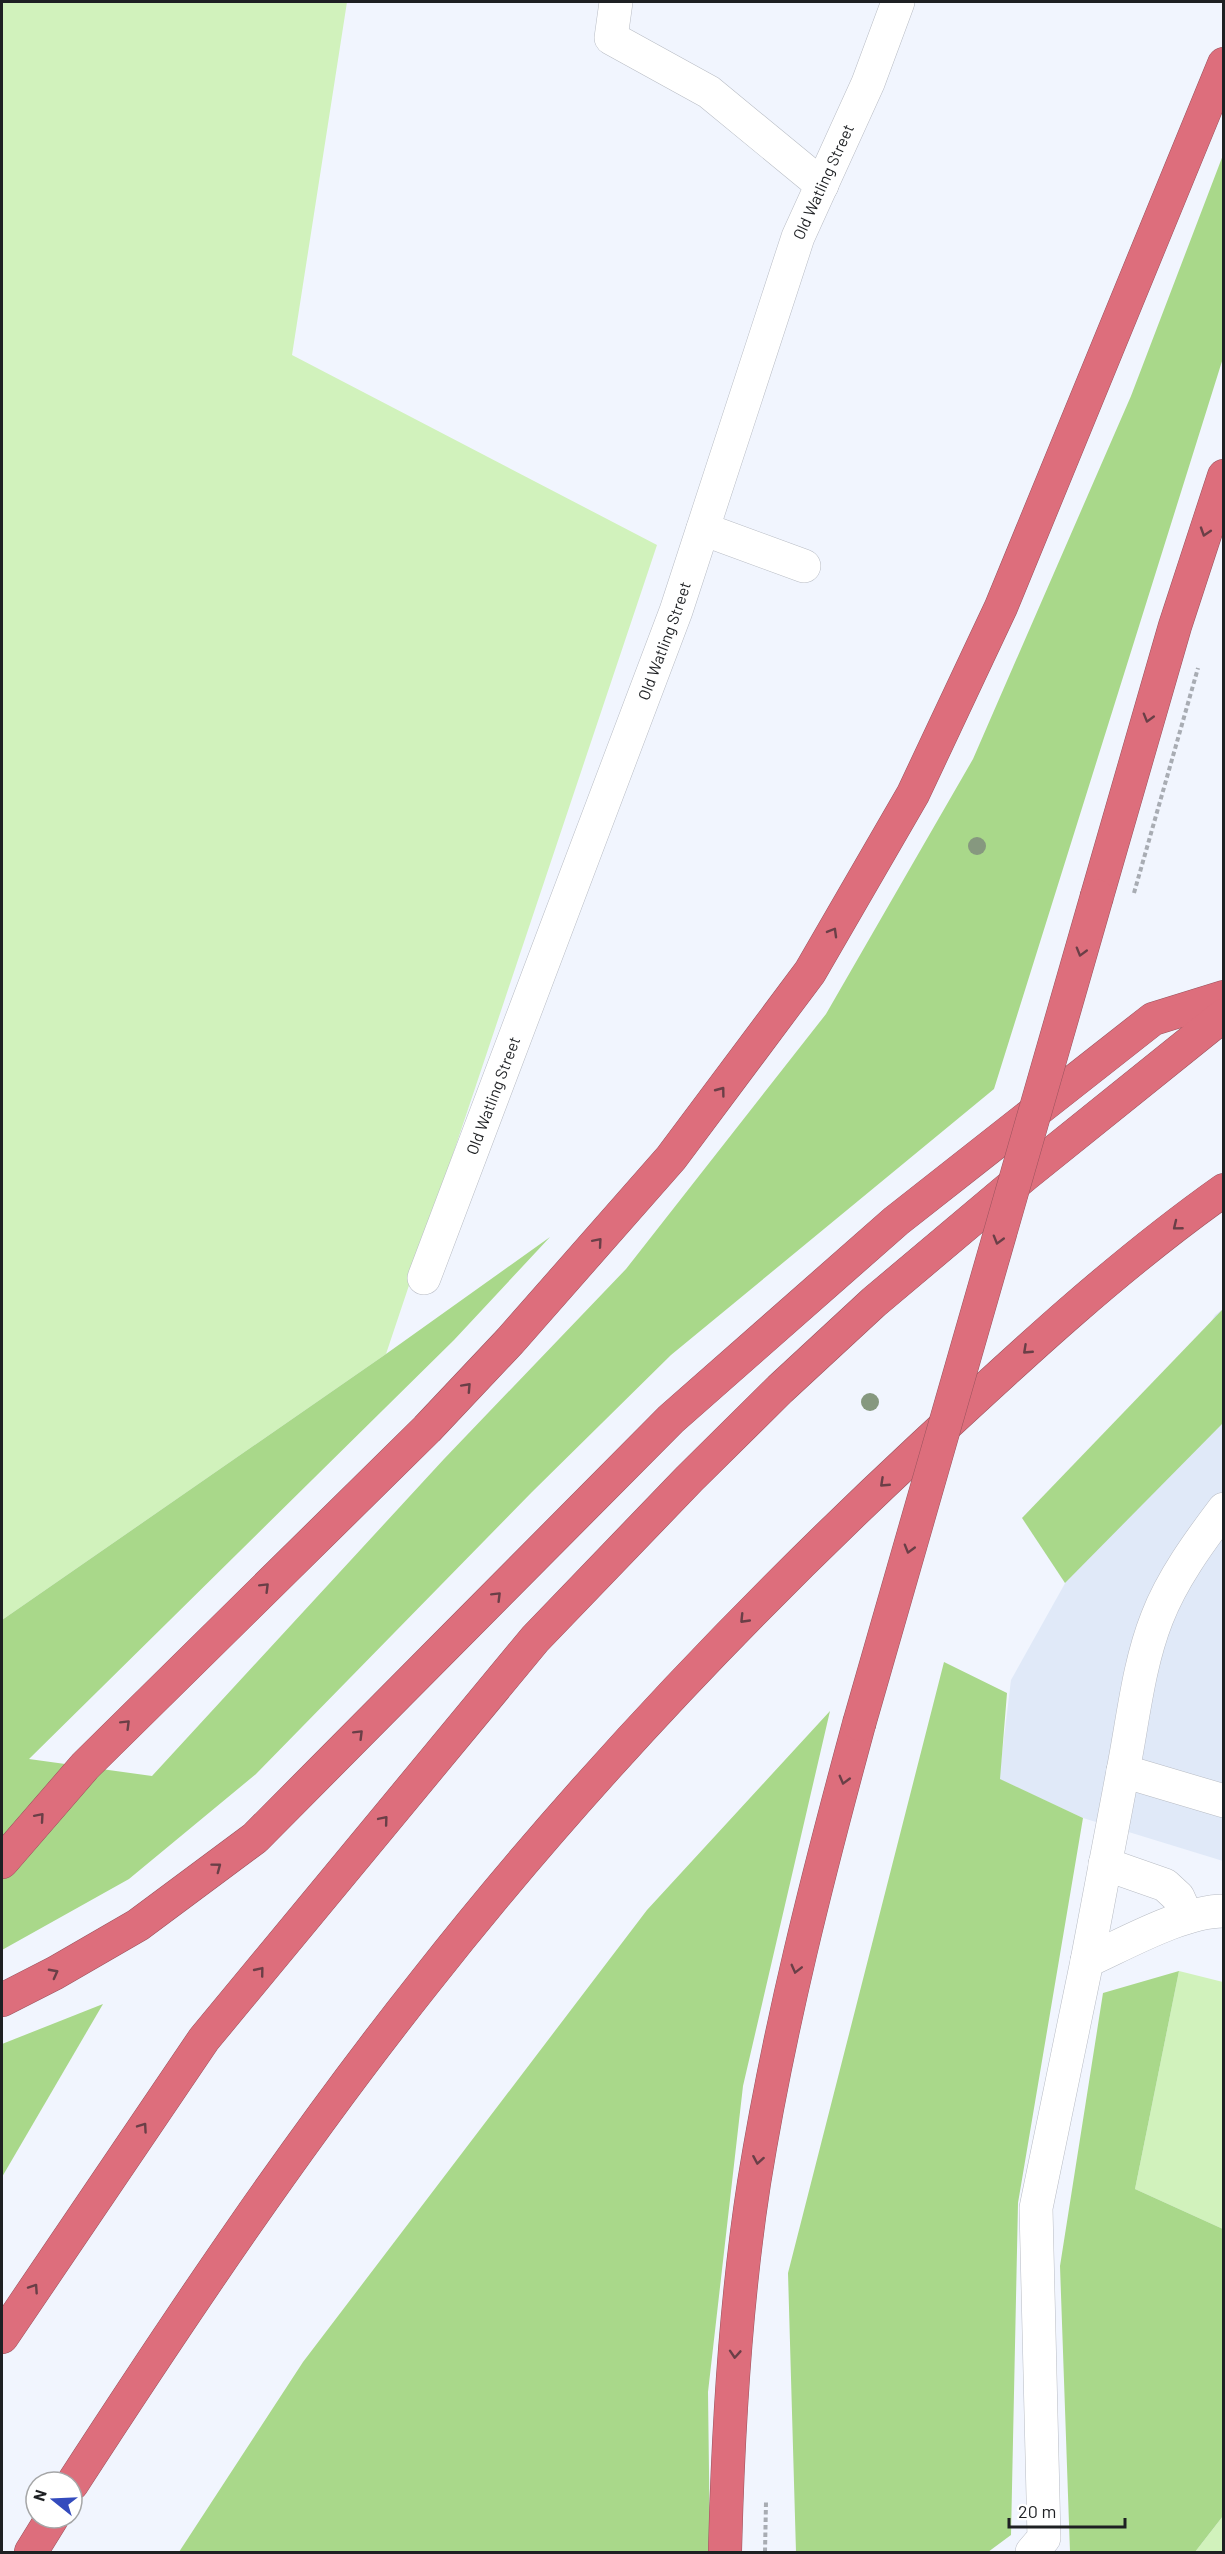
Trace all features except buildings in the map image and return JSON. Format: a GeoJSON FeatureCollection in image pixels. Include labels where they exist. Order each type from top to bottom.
{"type":"FeatureCollection","features":[{"type":"Feature","properties":{"kind":"highway"},"geometry":{"type":"LineString","coordinates":[[2,1862],[85,1766],[427,1429],[510,1341],[671,1158],[810,972],[913,794],[1001,607],[1224,64]]}},
{"type":"Feature","properties":{"kind":"highway"},"geometry":{"type":"LineString","coordinates":[[724,2553],[737,2321],[754,2184],[783,2024],[819,1872],[859,1724],[1175,626],[1224,476]]}},
{"type":"Feature","properties":{"kind":"highway"},"geometry":{"type":"LineString","coordinates":[[2,2000],[55,1973],[138,1925],[255,1838],[671,1419],[896,1221],[1153,1019],[1224,997]]}},
{"type":"Feature","properties":{"kind":"highway"},"geometry":{"type":"LineString","coordinates":[[2,2337],[204,2039],[535,1639],[689,1479],[780,1389],[874,1302],[1224,1015]]}},
{"type":"Feature","properties":{"kind":"highway"},"geometry":{"type":"LineString","coordinates":[[81,2470],[214,2268],[337,2097],[424,1983],[604,1767],[777,1585],[859,1506],[1056,1323],[1224,1190]]}},
{"type":"Feature","properties":{"kind":"highway"},"geometry":{"type":"LineString","coordinates":[[31,2553],[45,2530]]}},
{"type":"Feature","properties":{"kind":"street"},"geometry":{"type":"LineString","coordinates":[[616,2],[611,38],[709,92],[822,185]]}},
{"type":"Feature","properties":{"kind":"street","name":"Old Watling Street"},"geometry":{"type":"LineString","coordinates":[[424,1278],[676,611],[798,237],[868,83],[898,2]]}},
{"type":"Feature","properties":{"kind":"street"},"geometry":{"type":"LineString","coordinates":[[703,529],[804,566]]}},
{"type":"Feature","properties":{"kind":"street"},"geometry":{"type":"LineString","coordinates":[[1032,2553],[1044,2538],[1036,2208],[1087,1961],[1145,1660],[1156,1621],[1171,1588],[1224,1509]]}},
{"type":"Feature","properties":{"kind":"street"},"geometry":{"type":"LineString","coordinates":[[1123,1771],[1224,1800]]}},
{"type":"Feature","properties":{"kind":"street"},"geometry":{"type":"LineString","coordinates":[[1105,1864],[1165,1885],[1178,1897],[1187,1917]]}},
{"type":"Feature","properties":{"kind":"street"},"geometry":{"type":"LineString","coordinates":[[1087,1961],[1187,1917],[1224,1911]]}},
{"type":"Feature","properties":{"kind":"path"},"geometry":{"type":"LineString","coordinates":[[765,2553],[766,2494]]}},
{"type":"Feature","properties":{"kind":"shaded area"},"geometry":{"type":"Polygon","coordinates":[[[1223,1309],[1223,1861],[1083,1818],[999,1779],[1011,1680],[1215,1315],[1223,1309]]]}},
{"type":"Feature","properties":{"kind":"green space"},"geometry":{"type":"Polygon","coordinates":[[[2,2],[347,2],[292,355],[657,545],[386,1354],[2,1620],[2,2]]]}},
{"type":"Feature","properties":{"kind":"green space"},"geometry":{"type":"Polygon","coordinates":[[[1223,155],[1223,358],[994,1089],[671,1355],[532,1492],[256,1774],[129,1879],[2,1950],[2,1620],[386,1354],[550,1237],[454,1340],[29,1759],[152,1776],[444,1459],[626,1269],[826,1014],[973,759],[1131,396],[1223,155]]]}},
{"type":"Feature","properties":{"kind":"green space"},"geometry":{"type":"Polygon","coordinates":[[[1223,1309],[1223,1423],[1065,1583],[1022,1518],[1223,1309]]]}},
{"type":"Feature","properties":{"kind":"green space"},"geometry":{"type":"Polygon","coordinates":[[[944,1662],[1007,1693],[1000,1779],[1083,1818],[1018,2203],[1011,2535],[988,2552],[796,2552],[788,2273],[944,1662]]]}},
{"type":"Feature","properties":{"kind":"green space"},"geometry":{"type":"Polygon","coordinates":[[[830,1711],[743,2086],[708,2392],[710,2552],[179,2552],[303,2362],[647,1910],[830,1711]]]}},
{"type":"Feature","properties":{"kind":"green space"},"geometry":{"type":"Polygon","coordinates":[[[1179,1971],[1223,1982],[1223,2229],[1135,2189],[1179,1971]]]}},
{"type":"Feature","properties":{"kind":"green space"},"geometry":{"type":"Polygon","coordinates":[[[1179,1971],[1135,2189],[1223,2229],[1223,2516],[1195,2552],[1070,2552],[1060,2266],[1103,1993],[1179,1971]]]}},
{"type":"Feature","properties":{"kind":"green space"},"geometry":{"type":"Polygon","coordinates":[[[103,2004],[2,2177],[2,2044],[103,2004]]]}},
{"type":"Feature","properties":{"kind":"green space"},"geometry":{"type":"Polygon","coordinates":[[[1223,2516],[1223,2552],[1195,2552],[1223,2516]]]}}]}
